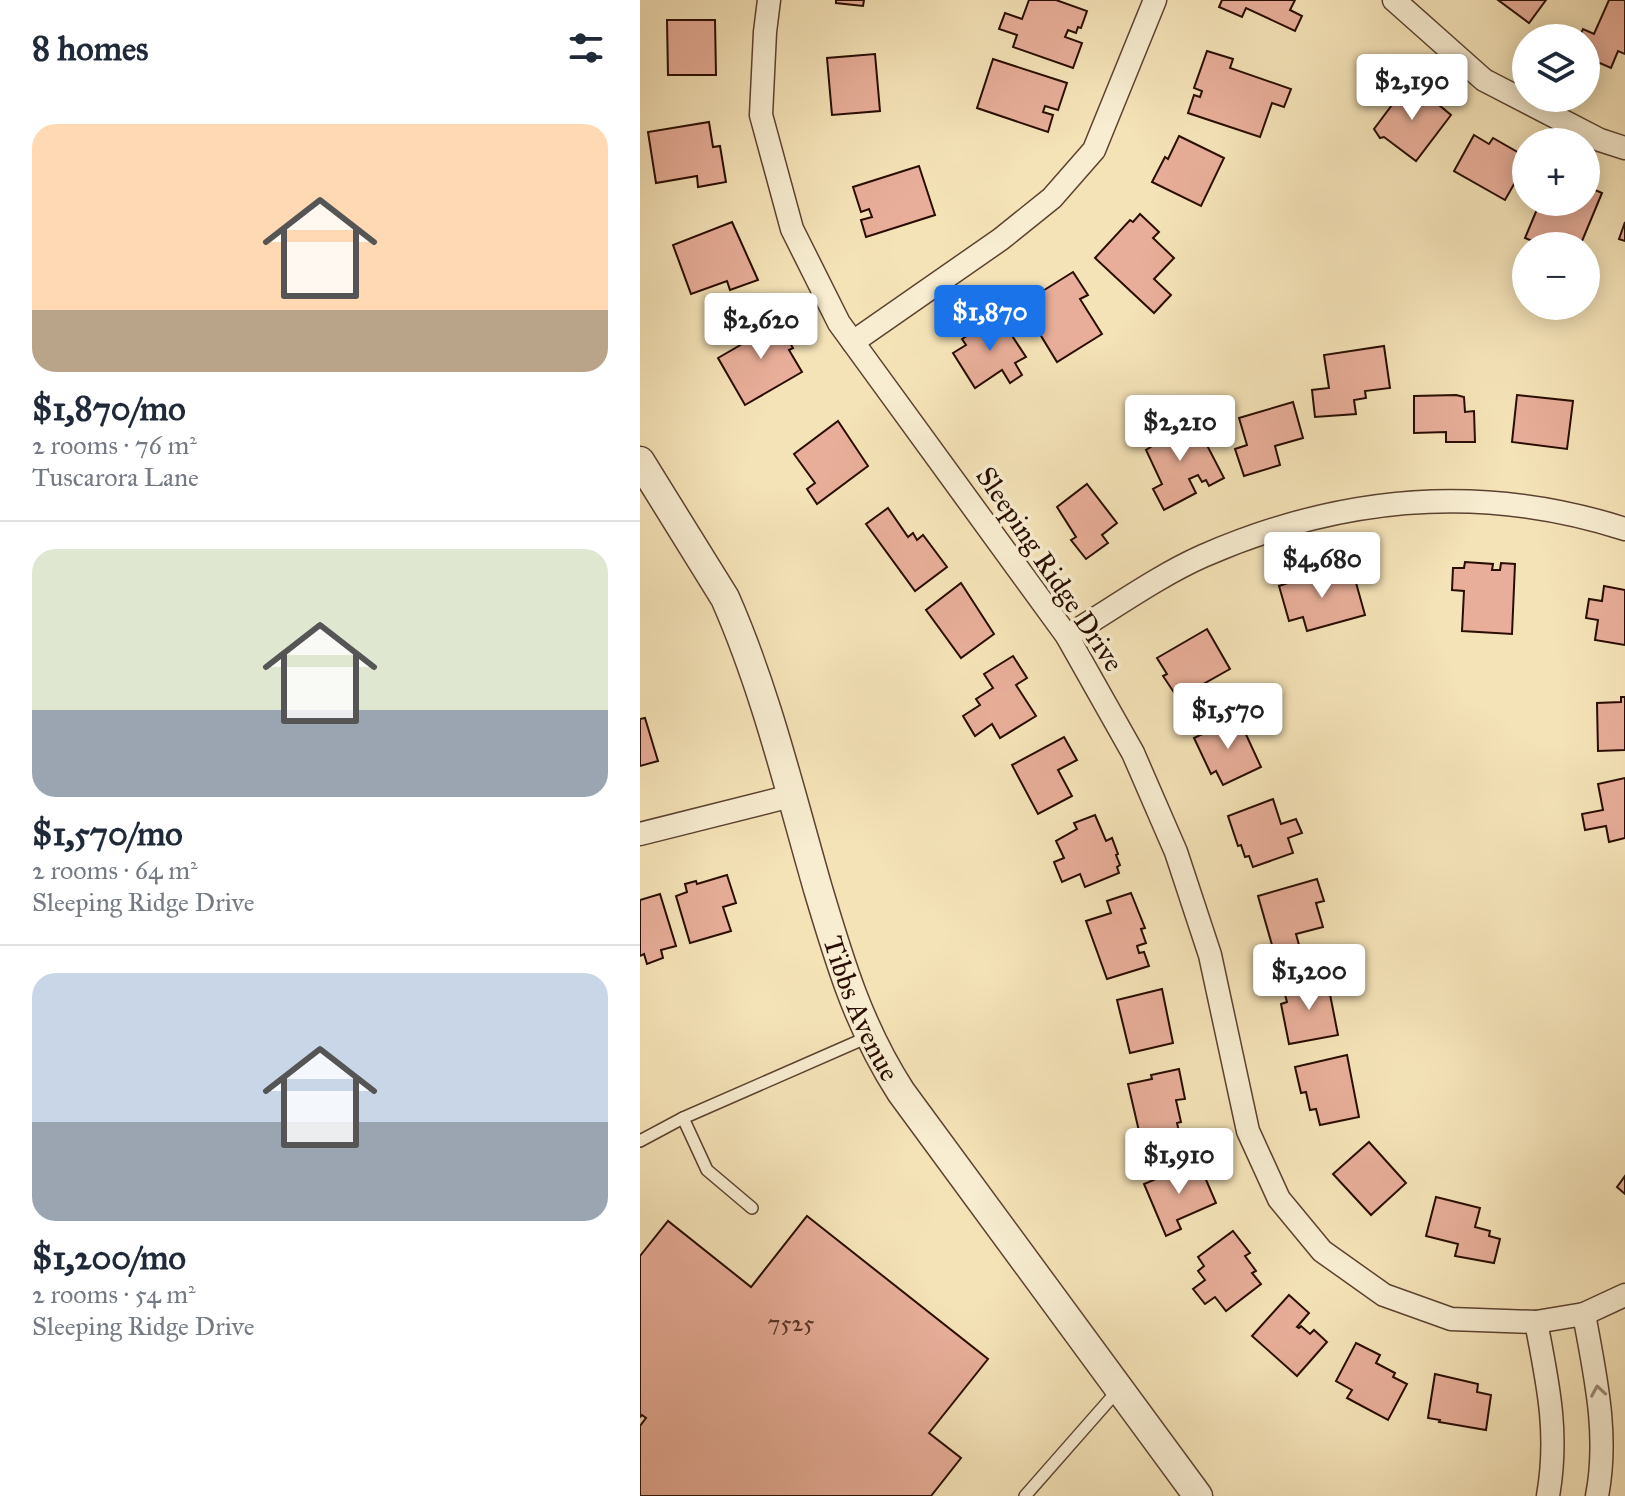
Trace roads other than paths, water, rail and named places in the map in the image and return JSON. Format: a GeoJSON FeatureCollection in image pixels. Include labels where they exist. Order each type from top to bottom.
{"type":"FeatureCollection","features":[{"type":"Feature","properties":{"kind":"street","name":"Sleeping Ridge Drive"},"geometry":{"type":"LineString","coordinates":[[769,0],[761,115],[792,229],[839,323],[1067,636],[1133,753],[1176,852],[1210,955],[1248,1131],[1279,1199],[1322,1251],[1384,1295],[1451,1319],[1521,1324],[1536,1322],[1584,1314],[1625,1295]]}},
{"type":"Feature","properties":{"kind":"street"},"geometry":{"type":"LineString","coordinates":[[853,342],[1011,231],[1052,198],[1094,150],[1155,0]]}},
{"type":"Feature","properties":{"kind":"street"},"geometry":{"type":"LineString","coordinates":[[1394,0],[1484,80],[1600,140],[1625,148]]}},
{"type":"Feature","properties":{"kind":"street","name":"Tibbs Avenue"},"geometry":{"type":"LineString","coordinates":[[640,461],[725,598],[750,659],[848,989],[869,1037],[901,1092],[1198,1496]]}},
{"type":"Feature","properties":{"kind":"street"},"geometry":{"type":"LineString","coordinates":[[1067,636],[1200,557],[1268,530],[1366,506],[1426,500],[1509,504],[1581,515],[1625,529]]}},
{"type":"Feature","properties":{"kind":"street"},"geometry":{"type":"LineString","coordinates":[[640,834],[791,796]]}},
{"type":"Feature","properties":{"kind":"street"},"geometry":{"type":"LineString","coordinates":[[1584,1314],[1602,1423],[1597,1496]]}},
{"type":"Feature","properties":{"kind":"street"},"geometry":{"type":"LineString","coordinates":[[1536,1322],[1554,1423],[1548,1496]]}},
{"type":"Feature","properties":{"kind":"lane"},"geometry":{"type":"LineString","coordinates":[[640,1141],[683,1118],[869,1037]]}},
{"type":"Feature","properties":{"kind":"lane"},"geometry":{"type":"LineString","coordinates":[[683,1118],[707,1170],[752,1208]]}},
{"type":"Feature","properties":{"kind":"lane"},"geometry":{"type":"LineString","coordinates":[[1025,1496],[1119,1388]]}}]}
